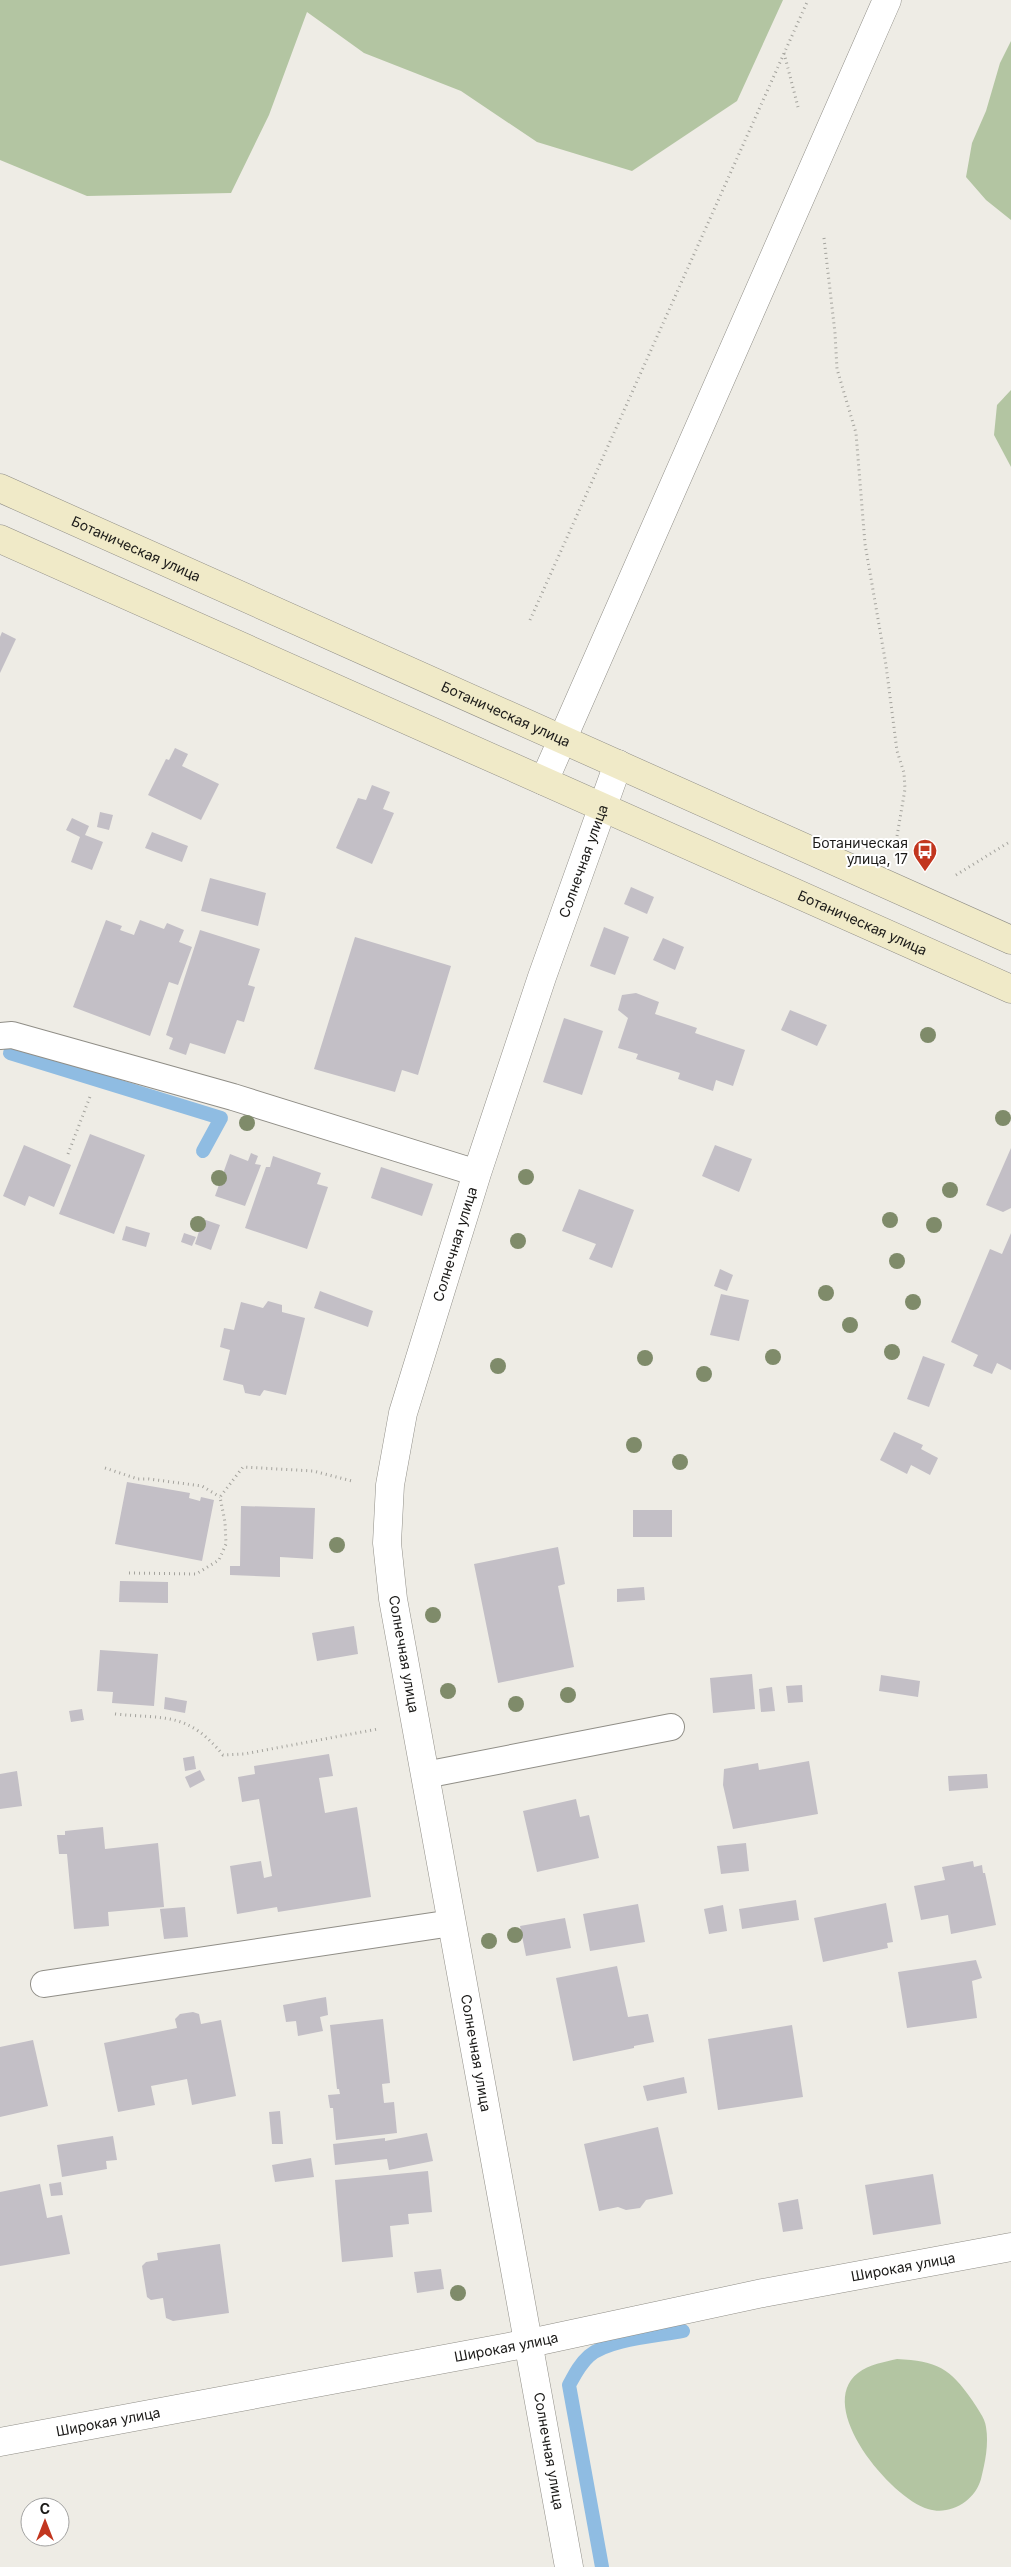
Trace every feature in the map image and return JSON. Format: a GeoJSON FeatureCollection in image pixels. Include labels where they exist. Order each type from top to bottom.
{"type":"FeatureCollection","features":[{"type":"Feature","properties":{"kind":"street"},"geometry":{"type":"LineString","coordinates":[[544,781],[887,0]]}},
{"type":"Feature","properties":{"kind":"street","name":"Ботаническая улица"},"geometry":{"type":"LineString","coordinates":[[0,488],[1011,940]]}},
{"type":"Feature","properties":{"kind":"street","name":"Ботаническая улица"},"geometry":{"type":"LineString","coordinates":[[0,538],[1011,989]]}},
{"type":"Feature","properties":{"kind":"street","name":"Солнечная улица"},"geometry":{"type":"LineString","coordinates":[[569,2567],[530,2343],[393,1599],[387,1543],[390,1485],[403,1413],[477,1172],[618,764]]}},
{"type":"Feature","properties":{"kind":"street","name":"Широкая улица"},"geometry":{"type":"LineString","coordinates":[[0,2442],[530,2343],[763,2293],[1011,2247]]}},
{"type":"Feature","properties":{"kind":"lane"},"geometry":{"type":"LineString","coordinates":[[0,1036],[12,1035],[233,1097],[477,1172]]}},
{"type":"Feature","properties":{"kind":"lane"},"geometry":{"type":"LineString","coordinates":[[425,1775],[670,1727]]}},
{"type":"Feature","properties":{"kind":"lane"},"geometry":{"type":"LineString","coordinates":[[44,1984],[452,1923]]}},
{"type":"Feature","properties":{"kind":"path"},"geometry":{"type":"LineString","coordinates":[[530,620],[808,0]]}},
{"type":"Feature","properties":{"kind":"path"},"geometry":{"type":"LineString","coordinates":[[784,53],[794,97],[800,112]]}},
{"type":"Feature","properties":{"kind":"path"},"geometry":{"type":"LineString","coordinates":[[823,229],[836,333],[837,369],[856,434],[865,544],[887,675],[897,750],[904,773],[905,789],[894,851]]}},
{"type":"Feature","properties":{"kind":"path"},"geometry":{"type":"LineString","coordinates":[[959,873],[1011,841]]}},
{"type":"Feature","properties":{"kind":"path"},"geometry":{"type":"LineString","coordinates":[[68,1154],[94,1084]]}},
{"type":"Feature","properties":{"kind":"path"},"geometry":{"type":"LineString","coordinates":[[220,1497],[243,1467],[313,1471],[346,1481],[390,1485]]}},
{"type":"Feature","properties":{"kind":"path"},"geometry":{"type":"LineString","coordinates":[[105,1468],[138,1479],[202,1486],[220,1497],[225,1522],[226,1544],[218,1560],[196,1574],[129,1572]]}},
{"type":"Feature","properties":{"kind":"path"},"geometry":{"type":"LineString","coordinates":[[115,1714],[177,1720],[194,1726],[210,1739],[223,1755],[244,1754],[416,1722]]}},
{"type":"Feature","properties":{"kind":"green space"},"geometry":{"type":"Polygon","coordinates":[[[0,0],[783,0],[737,101],[632,171],[537,142],[461,91],[364,53],[307,12],[269,115],[231,193],[87,196],[0,160],[0,0]]]}},
{"type":"Feature","properties":{"kind":"green space"},"geometry":{"type":"Polygon","coordinates":[[[1011,41],[1011,220],[986,200],[966,177],[972,143],[986,111],[1000,63],[1011,41]]]}},
{"type":"Feature","properties":{"kind":"green space"},"geometry":{"type":"Polygon","coordinates":[[[1011,390],[1011,467],[994,435],[997,405],[1011,390]]]}},
{"type":"Feature","properties":{"kind":"green space"},"geometry":{"type":"Polygon","coordinates":[[[897,2359],[933,2364],[949,2373],[964,2389],[984,2420],[987,2433],[987,2447],[981,2479],[973,2494],[960,2505],[953,2508],[936,2511],[928,2509],[895,2488],[863,2450],[851,2428],[845,2407],[847,2388],[858,2373],[867,2367],[897,2359]]]}},
{"type":"Feature","properties":{"kind":"building"},"geometry":{"type":"Polygon","coordinates":[[[2,632],[16,639],[0,673],[0,637],[2,632]]]}},
{"type":"Feature","properties":{"kind":"building"},"geometry":{"type":"Polygon","coordinates":[[[175,748],[188,754],[182,766],[219,784],[201,820],[148,795],[166,759],[169,760],[175,748]]]}},
{"type":"Feature","properties":{"kind":"building"},"geometry":{"type":"Polygon","coordinates":[[[372,785],[390,792],[383,809],[394,813],[372,864],[336,848],[358,798],[366,800],[372,785]]]}},
{"type":"Feature","properties":{"kind":"building"},"geometry":{"type":"Polygon","coordinates":[[[100,812],[113,815],[109,830],[97,827],[100,812]]]}},
{"type":"Feature","properties":{"kind":"building"},"geometry":{"type":"Polygon","coordinates":[[[72,818],[89,826],[85,835],[103,842],[92,870],[71,862],[80,837],[66,830],[72,818]]]}},
{"type":"Feature","properties":{"kind":"building"},"geometry":{"type":"Polygon","coordinates":[[[152,832],[188,846],[182,862],[145,848],[152,832]]]}},
{"type":"Feature","properties":{"kind":"building"},"geometry":{"type":"Polygon","coordinates":[[[210,878],[266,893],[258,926],[201,911],[210,878]]]}},
{"type":"Feature","properties":{"kind":"building"},"geometry":{"type":"Polygon","coordinates":[[[631,887],[654,897],[647,914],[624,904],[631,887]]]}},
{"type":"Feature","properties":{"kind":"building"},"geometry":{"type":"Polygon","coordinates":[[[106,920],[122,926],[120,930],[134,935],[140,920],[164,929],[167,923],[184,930],[179,942],[192,947],[178,985],[169,982],[150,1036],[73,1007],[106,920]]]}},
{"type":"Feature","properties":{"kind":"building"},"geometry":{"type":"Polygon","coordinates":[[[604,927],[629,937],[615,975],[590,966],[604,927]]]}},
{"type":"Feature","properties":{"kind":"building"},"geometry":{"type":"Polygon","coordinates":[[[200,930],[260,949],[248,985],[255,987],[244,1022],[237,1020],[225,1054],[190,1043],[186,1055],[169,1049],[173,1038],[166,1035],[200,930]]]}},
{"type":"Feature","properties":{"kind":"building"},"geometry":{"type":"Polygon","coordinates":[[[355,937],[451,966],[418,1075],[402,1070],[395,1092],[314,1069],[355,937]]]}},
{"type":"Feature","properties":{"kind":"building"},"geometry":{"type":"Polygon","coordinates":[[[663,938],[684,947],[675,970],[653,960],[663,938]]]}},
{"type":"Feature","properties":{"kind":"building"},"geometry":{"type":"Polygon","coordinates":[[[636,993],[659,1002],[655,1014],[697,1028],[695,1033],[745,1050],[733,1086],[716,1080],[713,1091],[678,1079],[680,1073],[636,1059],[638,1054],[618,1048],[628,1018],[618,1010],[622,995],[636,993]]]}},
{"type":"Feature","properties":{"kind":"building"},"geometry":{"type":"Polygon","coordinates":[[[790,1010],[827,1025],[817,1046],[781,1030],[790,1010]]]}},
{"type":"Feature","properties":{"kind":"building"},"geometry":{"type":"Polygon","coordinates":[[[564,1018],[603,1031],[582,1095],[543,1082],[564,1018]]]}},
{"type":"Feature","properties":{"kind":"building"},"geometry":{"type":"Polygon","coordinates":[[[90,1134],[145,1155],[114,1234],[59,1214],[90,1134]]]}},
{"type":"Feature","properties":{"kind":"building"},"geometry":{"type":"Polygon","coordinates":[[[24,1145],[71,1165],[54,1207],[29,1196],[25,1206],[3,1196],[24,1145]]]}},
{"type":"Feature","properties":{"kind":"building"},"geometry":{"type":"Polygon","coordinates":[[[715,1145],[752,1159],[739,1192],[702,1176],[715,1145]]]}},
{"type":"Feature","properties":{"kind":"building"},"geometry":{"type":"Polygon","coordinates":[[[1011,1148],[1011,1208],[1003,1212],[986,1205],[1011,1148]]]}},
{"type":"Feature","properties":{"kind":"building"},"geometry":{"type":"Polygon","coordinates":[[[251,1153],[258,1156],[255,1164],[261,1165],[245,1206],[215,1196],[230,1154],[248,1161],[251,1153]]]}},
{"type":"Feature","properties":{"kind":"building"},"geometry":{"type":"Polygon","coordinates":[[[273,1156],[321,1173],[317,1184],[328,1187],[307,1249],[245,1228],[266,1167],[270,1167],[273,1156]]]}},
{"type":"Feature","properties":{"kind":"building"},"geometry":{"type":"Polygon","coordinates":[[[381,1167],[433,1184],[422,1216],[371,1198],[381,1167]]]}},
{"type":"Feature","properties":{"kind":"building"},"geometry":{"type":"Polygon","coordinates":[[[579,1189],[634,1210],[612,1268],[589,1259],[596,1244],[562,1231],[579,1189]]]}},
{"type":"Feature","properties":{"kind":"building"},"geometry":{"type":"Polygon","coordinates":[[[203,1219],[220,1225],[211,1250],[195,1244],[203,1219]]]}},
{"type":"Feature","properties":{"kind":"building"},"geometry":{"type":"Polygon","coordinates":[[[126,1226],[150,1233],[146,1247],[122,1240],[126,1226]]]}},
{"type":"Feature","properties":{"kind":"building"},"geometry":{"type":"Polygon","coordinates":[[[184,1233],[196,1237],[192,1246],[181,1242],[184,1233]]]}},
{"type":"Feature","properties":{"kind":"building"},"geometry":{"type":"Polygon","coordinates":[[[1011,1233],[1011,1370],[997,1363],[992,1374],[973,1366],[978,1355],[951,1342],[990,1249],[1002,1254],[1011,1233]]]}},
{"type":"Feature","properties":{"kind":"building"},"geometry":{"type":"Polygon","coordinates":[[[720,1269],[733,1275],[727,1291],[714,1286],[720,1269]]]}},
{"type":"Feature","properties":{"kind":"building"},"geometry":{"type":"Polygon","coordinates":[[[320,1291],[373,1311],[368,1327],[314,1308],[320,1291]]]}},
{"type":"Feature","properties":{"kind":"building"},"geometry":{"type":"Polygon","coordinates":[[[721,1294],[749,1300],[739,1341],[710,1335],[721,1294]]]}},
{"type":"Feature","properties":{"kind":"building"},"geometry":{"type":"Polygon","coordinates":[[[268,1301],[282,1305],[282,1312],[305,1318],[286,1395],[264,1390],[260,1396],[245,1393],[243,1385],[223,1380],[230,1350],[220,1347],[224,1328],[234,1330],[241,1302],[263,1308],[268,1301]]]}},
{"type":"Feature","properties":{"kind":"building"},"geometry":{"type":"Polygon","coordinates":[[[923,1356],[945,1364],[929,1407],[907,1399],[923,1356]]]}},
{"type":"Feature","properties":{"kind":"building"},"geometry":{"type":"Polygon","coordinates":[[[894,1432],[923,1445],[921,1449],[938,1458],[930,1475],[911,1465],[907,1474],[880,1460],[894,1432]]]}},
{"type":"Feature","properties":{"kind":"building"},"geometry":{"type":"Polygon","coordinates":[[[127,1482],[190,1493],[189,1498],[200,1501],[201,1497],[214,1500],[202,1561],[115,1544],[127,1482]]]}},
{"type":"Feature","properties":{"kind":"building"},"geometry":{"type":"Polygon","coordinates":[[[241,1506],[315,1508],[313,1559],[280,1557],[280,1577],[230,1575],[230,1566],[240,1566],[241,1506]]]}},
{"type":"Feature","properties":{"kind":"building"},"geometry":{"type":"Polygon","coordinates":[[[633,1510],[672,1510],[672,1537],[633,1537],[633,1510]]]}},
{"type":"Feature","properties":{"kind":"building"},"geometry":{"type":"Polygon","coordinates":[[[558,1547],[565,1584],[558,1586],[574,1667],[498,1683],[474,1564],[558,1547]]]}},
{"type":"Feature","properties":{"kind":"building"},"geometry":{"type":"Polygon","coordinates":[[[120,1581],[168,1582],[168,1603],[119,1602],[120,1581]]]}},
{"type":"Feature","properties":{"kind":"building"},"geometry":{"type":"Polygon","coordinates":[[[644,1587],[645,1600],[617,1602],[617,1589],[644,1587]]]}},
{"type":"Feature","properties":{"kind":"building"},"geometry":{"type":"Polygon","coordinates":[[[354,1626],[358,1654],[317,1661],[312,1633],[354,1626]]]}},
{"type":"Feature","properties":{"kind":"building"},"geometry":{"type":"Polygon","coordinates":[[[100,1650],[158,1654],[154,1706],[112,1703],[113,1692],[97,1691],[100,1650]]]}},
{"type":"Feature","properties":{"kind":"building"},"geometry":{"type":"Polygon","coordinates":[[[752,1674],[755,1709],[713,1713],[710,1678],[752,1674]]]}},
{"type":"Feature","properties":{"kind":"building"},"geometry":{"type":"Polygon","coordinates":[[[881,1675],[920,1681],[918,1697],[879,1691],[881,1675]]]}},
{"type":"Feature","properties":{"kind":"building"},"geometry":{"type":"Polygon","coordinates":[[[802,1685],[803,1702],[788,1703],[786,1686],[802,1685]]]}},
{"type":"Feature","properties":{"kind":"building"},"geometry":{"type":"Polygon","coordinates":[[[772,1687],[775,1711],[761,1712],[759,1689],[772,1687]]]}},
{"type":"Feature","properties":{"kind":"building"},"geometry":{"type":"Polygon","coordinates":[[[165,1697],[187,1701],[185,1713],[164,1709],[165,1697]]]}},
{"type":"Feature","properties":{"kind":"building"},"geometry":{"type":"Polygon","coordinates":[[[82,1709],[84,1720],[71,1722],[69,1711],[82,1709]]]}},
{"type":"Feature","properties":{"kind":"building"},"geometry":{"type":"Polygon","coordinates":[[[329,1754],[333,1776],[319,1778],[325,1813],[357,1807],[371,1897],[278,1912],[277,1907],[237,1914],[230,1866],[261,1861],[264,1878],[272,1876],[259,1799],[242,1802],[238,1777],[255,1774],[254,1766],[329,1754]]]}},
{"type":"Feature","properties":{"kind":"building"},"geometry":{"type":"Polygon","coordinates":[[[194,1756],[196,1769],[185,1771],[183,1758],[194,1756]]]}},
{"type":"Feature","properties":{"kind":"building"},"geometry":{"type":"Polygon","coordinates":[[[809,1761],[818,1814],[733,1829],[723,1785],[724,1769],[758,1763],[759,1770],[809,1761]]]}},
{"type":"Feature","properties":{"kind":"building"},"geometry":{"type":"Polygon","coordinates":[[[200,1770],[205,1780],[190,1788],[185,1777],[200,1770]]]}},
{"type":"Feature","properties":{"kind":"building"},"geometry":{"type":"Polygon","coordinates":[[[17,1771],[22,1806],[0,1809],[0,1774],[17,1771]]]}},
{"type":"Feature","properties":{"kind":"building"},"geometry":{"type":"Polygon","coordinates":[[[987,1774],[988,1788],[949,1791],[948,1776],[987,1774]]]}},
{"type":"Feature","properties":{"kind":"building"},"geometry":{"type":"Polygon","coordinates":[[[576,1799],[580,1817],[589,1815],[599,1858],[537,1872],[523,1811],[576,1799]]]}},
{"type":"Feature","properties":{"kind":"building"},"geometry":{"type":"Polygon","coordinates":[[[103,1827],[105,1849],[158,1843],[164,1907],[108,1912],[109,1926],[74,1929],[67,1854],[59,1854],[57,1835],[65,1835],[65,1831],[103,1827]]]}},
{"type":"Feature","properties":{"kind":"building"},"geometry":{"type":"Polygon","coordinates":[[[746,1843],[749,1871],[721,1874],[717,1846],[746,1843]]]}},
{"type":"Feature","properties":{"kind":"building"},"geometry":{"type":"Polygon","coordinates":[[[973,1861],[974,1867],[982,1865],[983,1873],[985,1873],[996,1925],[951,1934],[948,1915],[921,1920],[914,1886],[945,1880],[942,1867],[973,1861]]]}},
{"type":"Feature","properties":{"kind":"building"},"geometry":{"type":"Polygon","coordinates":[[[796,1900],[799,1920],[742,1929],[739,1909],[796,1900]]]}},
{"type":"Feature","properties":{"kind":"building"},"geometry":{"type":"Polygon","coordinates":[[[886,1903],[893,1942],[887,1943],[888,1948],[823,1962],[814,1918],[886,1903]]]}},
{"type":"Feature","properties":{"kind":"building"},"geometry":{"type":"Polygon","coordinates":[[[638,1904],[645,1942],[590,1951],[583,1914],[638,1904]]]}},
{"type":"Feature","properties":{"kind":"building"},"geometry":{"type":"Polygon","coordinates":[[[723,1905],[727,1931],[709,1934],[704,1909],[723,1905]]]}},
{"type":"Feature","properties":{"kind":"building"},"geometry":{"type":"Polygon","coordinates":[[[185,1907],[188,1937],[164,1939],[160,1909],[185,1907]]]}},
{"type":"Feature","properties":{"kind":"building"},"geometry":{"type":"Polygon","coordinates":[[[565,1918],[571,1948],[526,1956],[520,1926],[565,1918]]]}},
{"type":"Feature","properties":{"kind":"building"},"geometry":{"type":"Polygon","coordinates":[[[976,1960],[982,1978],[972,1981],[977,2018],[907,2028],[898,1972],[976,1960]]]}},
{"type":"Feature","properties":{"kind":"building"},"geometry":{"type":"Polygon","coordinates":[[[617,1966],[628,2017],[648,2014],[654,2042],[573,2061],[556,1978],[617,1966]]]}},
{"type":"Feature","properties":{"kind":"building"},"geometry":{"type":"Polygon","coordinates":[[[326,1997],[328,2015],[320,2017],[323,2031],[298,2036],[296,2021],[286,2022],[283,2005],[326,1997]]]}},
{"type":"Feature","properties":{"kind":"building"},"geometry":{"type":"Polygon","coordinates":[[[193,2012],[199,2014],[201,2024],[221,2020],[236,2096],[192,2105],[187,2079],[151,2086],[155,2105],[118,2112],[104,2043],[177,2028],[175,2019],[180,2014],[193,2012]]]}},
{"type":"Feature","properties":{"kind":"building"},"geometry":{"type":"Polygon","coordinates":[[[383,2019],[390,2083],[382,2084],[384,2103],[394,2102],[397,2133],[336,2140],[333,2108],[330,2108],[328,2095],[340,2094],[339,2089],[337,2089],[330,2025],[383,2019]]]}},
{"type":"Feature","properties":{"kind":"building"},"geometry":{"type":"Polygon","coordinates":[[[792,2025],[803,2097],[718,2110],[708,2039],[792,2025]]]}},
{"type":"Feature","properties":{"kind":"building"},"geometry":{"type":"Polygon","coordinates":[[[33,2040],[48,2106],[0,2117],[0,2047],[33,2040]]]}},
{"type":"Feature","properties":{"kind":"building"},"geometry":{"type":"Polygon","coordinates":[[[684,2077],[687,2093],[647,2101],[643,2086],[684,2077]]]}},
{"type":"Feature","properties":{"kind":"building"},"geometry":{"type":"Polygon","coordinates":[[[280,2111],[283,2144],[272,2144],[269,2112],[280,2111]]]}},
{"type":"Feature","properties":{"kind":"building"},"geometry":{"type":"Polygon","coordinates":[[[658,2127],[673,2194],[646,2200],[640,2208],[626,2210],[618,2207],[599,2211],[584,2144],[658,2127]]]}},
{"type":"Feature","properties":{"kind":"building"},"geometry":{"type":"Polygon","coordinates":[[[427,2133],[433,2161],[389,2170],[387,2159],[335,2165],[333,2144],[385,2138],[385,2141],[427,2133]]]}},
{"type":"Feature","properties":{"kind":"building"},"geometry":{"type":"Polygon","coordinates":[[[113,2136],[117,2160],[106,2161],[107,2169],[62,2177],[57,2145],[113,2136]]]}},
{"type":"Feature","properties":{"kind":"building"},"geometry":{"type":"Polygon","coordinates":[[[311,2158],[314,2177],[275,2182],[272,2165],[311,2158]]]}},
{"type":"Feature","properties":{"kind":"building"},"geometry":{"type":"Polygon","coordinates":[[[428,2171],[432,2212],[408,2214],[409,2224],[390,2226],[393,2257],[342,2262],[335,2180],[428,2171]]]}},
{"type":"Feature","properties":{"kind":"building"},"geometry":{"type":"Polygon","coordinates":[[[933,2174],[941,2224],[873,2235],[865,2185],[933,2174]]]}},
{"type":"Feature","properties":{"kind":"building"},"geometry":{"type":"Polygon","coordinates":[[[61,2182],[63,2195],[51,2196],[49,2184],[61,2182]]]}},
{"type":"Feature","properties":{"kind":"building"},"geometry":{"type":"Polygon","coordinates":[[[40,2184],[47,2218],[62,2215],[70,2254],[0,2266],[0,2192],[40,2184]]]}},
{"type":"Feature","properties":{"kind":"building"},"geometry":{"type":"Polygon","coordinates":[[[798,2199],[803,2229],[783,2232],[778,2203],[798,2199]]]}},
{"type":"Feature","properties":{"kind":"building"},"geometry":{"type":"Polygon","coordinates":[[[220,2244],[229,2313],[173,2321],[166,2318],[163,2298],[151,2300],[147,2297],[142,2266],[146,2262],[158,2260],[157,2253],[220,2244]]]}},
{"type":"Feature","properties":{"kind":"building"},"geometry":{"type":"Polygon","coordinates":[[[441,2269],[444,2289],[417,2293],[414,2272],[441,2269]]]}},
{"type":"Feature","properties":{"kind":"waterway"},"geometry":{"type":"LineString","coordinates":[[10,1053],[221,1118],[203,1151]]}},
{"type":"Feature","properties":{"kind":"waterway"},"geometry":{"type":"LineString","coordinates":[[602,2567],[569,2385],[583,2362],[597,2350],[620,2342],[683,2331]]}},
{"type":"Feature","properties":{"kind":"place","name":"Ботаническая улица, 17"},"geometry":{"type":"Point","coordinates":[925,872]}}]}
